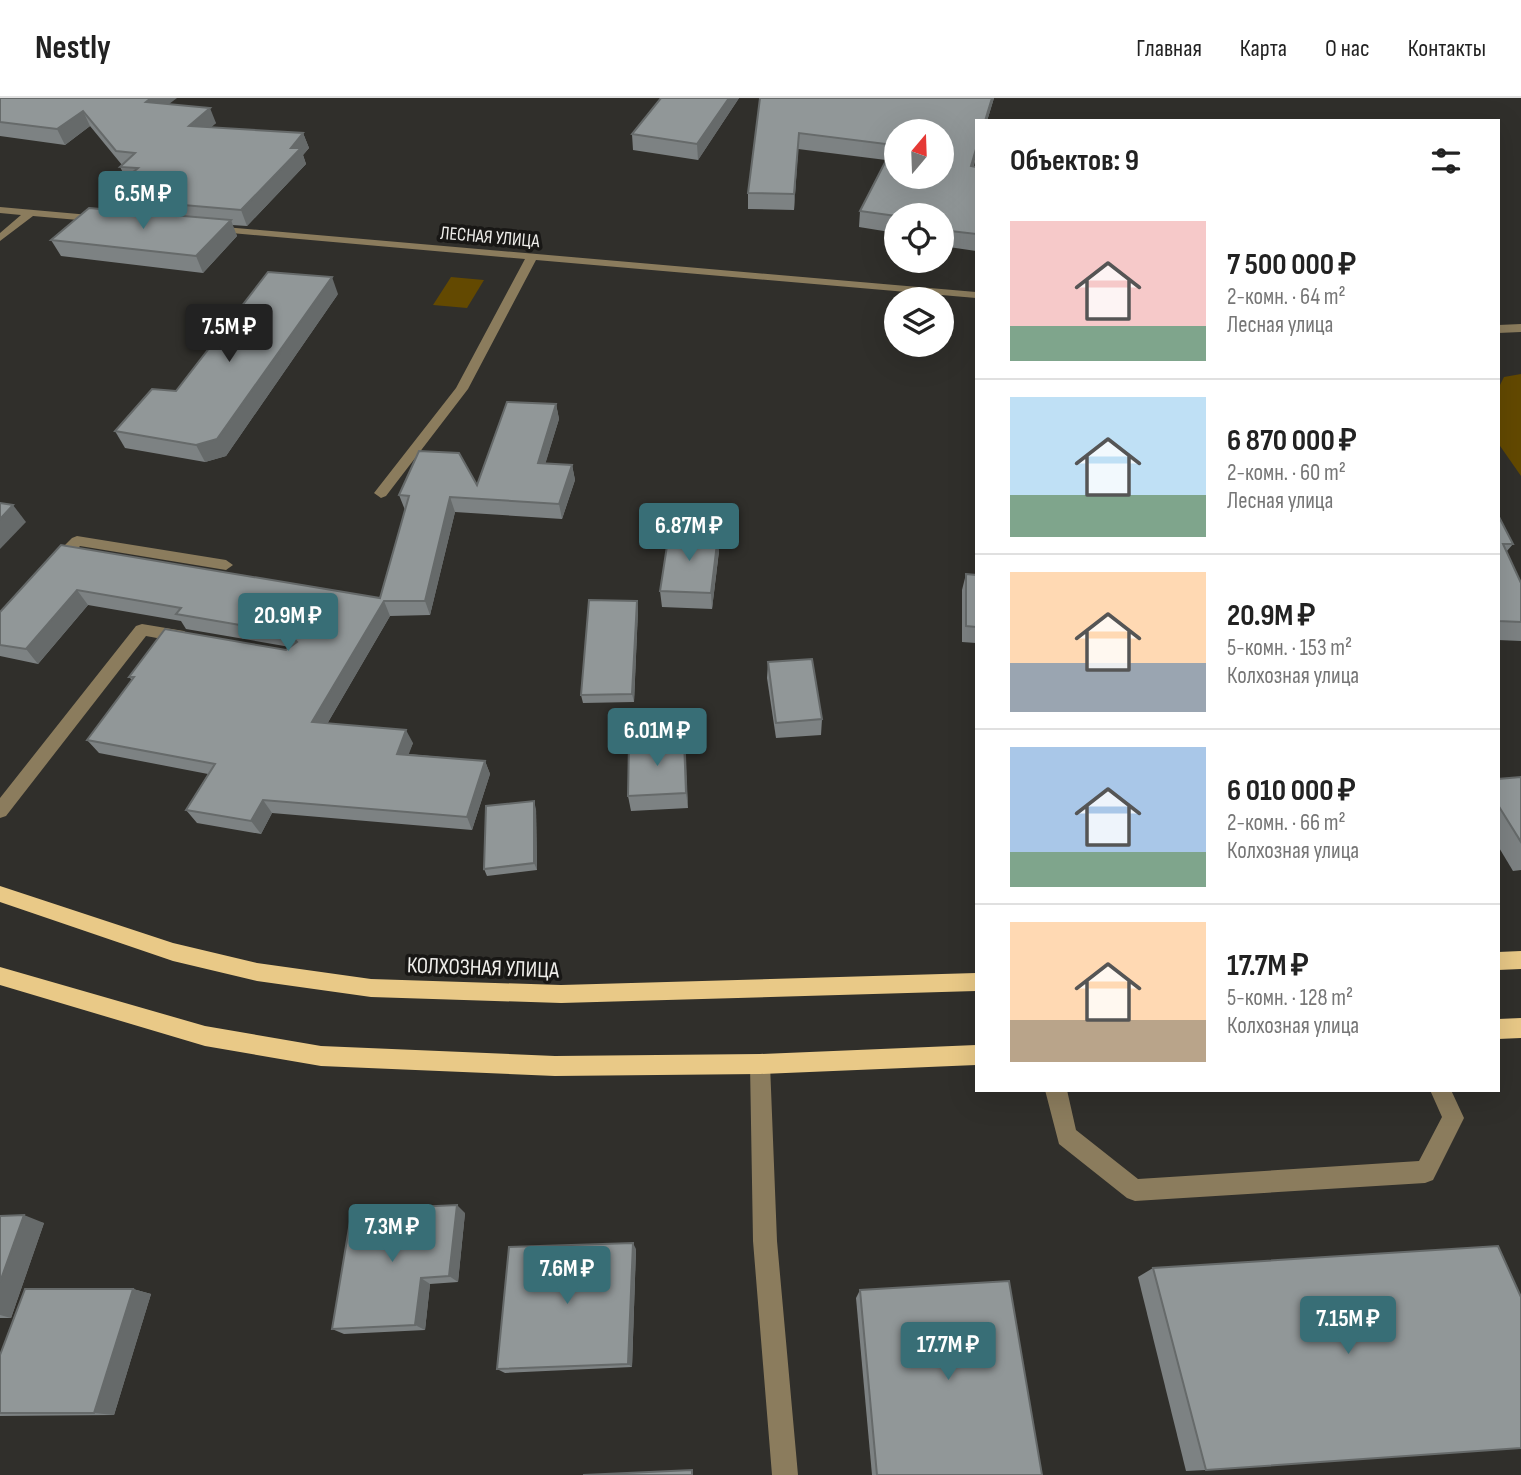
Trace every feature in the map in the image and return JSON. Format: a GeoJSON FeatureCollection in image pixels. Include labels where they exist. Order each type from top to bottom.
{"type":"FeatureCollection","features":[{"type":"Feature","properties":{"kind":"main road","name":"КОЛХОЗНАЯ УЛИЦА"},"geometry":{"type":"LineString","coordinates":[[0,894],[173,952],[257,972],[371,988],[561,994],[975,982]]}},
{"type":"Feature","properties":{"kind":"main road"},"geometry":{"type":"LineString","coordinates":[[1500,961],[1521,960]]}},
{"type":"Feature","properties":{"kind":"main road"},"geometry":{"type":"LineString","coordinates":[[0,976],[205,1036],[321,1056],[555,1066],[760,1064],[975,1055]]}},
{"type":"Feature","properties":{"kind":"main road"},"geometry":{"type":"LineString","coordinates":[[1500,1029],[1521,1027]]}},
{"type":"Feature","properties":{"kind":"street"},"geometry":{"type":"LineString","coordinates":[[0,210],[114,220]]}},
{"type":"Feature","properties":{"kind":"street"},"geometry":{"type":"LineString","coordinates":[[0,238],[30,213]]}},
{"type":"Feature","properties":{"kind":"street","name":"ЛЕСНАЯ УЛИЦА"},"geometry":{"type":"LineString","coordinates":[[197,228],[975,295]]}},
{"type":"Feature","properties":{"kind":"street"},"geometry":{"type":"LineString","coordinates":[[381,493],[462,388],[532,257]]}},
{"type":"Feature","properties":{"kind":"street"},"geometry":{"type":"LineString","coordinates":[[1500,329],[1521,328]]}},
{"type":"Feature","properties":{"kind":"street"},"geometry":{"type":"LineString","coordinates":[[48,572],[77,541],[226,565]]}},
{"type":"Feature","properties":{"kind":"street"},"geometry":{"type":"LineString","coordinates":[[0,811],[142,630],[197,640]]}},
{"type":"Feature","properties":{"kind":"street"},"geometry":{"type":"LineString","coordinates":[[760,1064],[765,1241],[785,1475]]}},
{"type":"Feature","properties":{"kind":"street"},"geometry":{"type":"LineString","coordinates":[[1056,1092],[1067,1136],[1135,1190],[1425,1172],[1452,1118],[1441,1092]]}},
{"type":"Feature","properties":{"kind":"shaded area"},"geometry":{"type":"Polygon","coordinates":[[[451,277],[484,280],[467,308],[433,305],[451,277]]]}},
{"type":"Feature","properties":{"kind":"shaded area"},"geometry":{"type":"Polygon","coordinates":[[[1521,374],[1521,476],[1500,446],[1500,385],[1504,377],[1521,374]]]}},
{"type":"Feature","properties":{"kind":"building"},"geometry":{"type":"Polygon","coordinates":[[[0,98],[151,98],[146,102],[210,108],[189,126],[303,133],[291,148],[301,148],[241,210],[102,198],[138,168],[120,167],[135,153],[116,151],[83,111],[57,129],[0,122],[0,98]]]}},
{"type":"Feature","properties":{"kind":"building"},"geometry":{"type":"Polygon","coordinates":[[[661,98],[729,98],[697,144],[632,134],[661,98]]]}},
{"type":"Feature","properties":{"kind":"building"},"geometry":{"type":"Polygon","coordinates":[[[760,98],[992,98],[986,119],[975,119],[975,152],[971,166],[975,167],[975,234],[954,231],[954,203],[884,203],[884,214],[860,211],[884,164],[884,189],[954,189],[954,119],[884,119],[884,144],[799,133],[794,194],[748,193],[760,98]]]}},
{"type":"Feature","properties":{"kind":"building"},"geometry":{"type":"Polygon","coordinates":[[[89,208],[231,220],[196,256],[51,240],[89,208]]]}},
{"type":"Feature","properties":{"kind":"building"},"geometry":{"type":"Polygon","coordinates":[[[268,272],[332,277],[217,439],[196,445],[115,431],[152,389],[176,391],[268,272]]]}},
{"type":"Feature","properties":{"kind":"building"},"geometry":{"type":"Polygon","coordinates":[[[507,402],[556,404],[538,463],[572,465],[559,504],[450,497],[425,601],[384,601],[312,722],[406,730],[397,754],[485,761],[467,817],[263,800],[251,821],[186,810],[215,764],[87,740],[134,677],[129,677],[165,629],[286,650],[297,642],[287,633],[176,614],[181,608],[77,590],[26,649],[0,645],[0,612],[61,545],[380,598],[409,496],[399,495],[419,451],[459,453],[477,485],[507,402]]]}},
{"type":"Feature","properties":{"kind":"building"},"geometry":{"type":"Polygon","coordinates":[[[0,503],[13,505],[0,519],[0,503]]]}},
{"type":"Feature","properties":{"kind":"building"},"geometry":{"type":"Polygon","coordinates":[[[1500,519],[1513,544],[1503,544],[1521,583],[1521,622],[1500,621],[1500,519]]]}},
{"type":"Feature","properties":{"kind":"building"},"geometry":{"type":"Polygon","coordinates":[[[669,533],[718,535],[711,593],[660,591],[669,533]]]}},
{"type":"Feature","properties":{"kind":"building"},"geometry":{"type":"Polygon","coordinates":[[[966,574],[975,575],[975,627],[966,626],[966,574]]]}},
{"type":"Feature","properties":{"kind":"building"},"geometry":{"type":"Polygon","coordinates":[[[589,600],[637,601],[632,694],[581,695],[589,600]]]}},
{"type":"Feature","properties":{"kind":"building"},"geometry":{"type":"Polygon","coordinates":[[[812,659],[822,719],[776,723],[768,662],[812,659]]]}},
{"type":"Feature","properties":{"kind":"building"},"geometry":{"type":"Polygon","coordinates":[[[684,740],[686,793],[628,796],[629,742],[684,740]]]}},
{"type":"Feature","properties":{"kind":"building"},"geometry":{"type":"Polygon","coordinates":[[[1521,777],[1521,842],[1500,808],[1500,779],[1521,777]]]}},
{"type":"Feature","properties":{"kind":"building"},"geometry":{"type":"Polygon","coordinates":[[[534,801],[534,863],[484,869],[486,806],[534,801]]]}},
{"type":"Feature","properties":{"kind":"building"},"geometry":{"type":"Polygon","coordinates":[[[457,1205],[449,1276],[421,1278],[415,1325],[332,1329],[352,1210],[457,1205]]]}},
{"type":"Feature","properties":{"kind":"building"},"geometry":{"type":"Polygon","coordinates":[[[24,1215],[0,1282],[0,1216],[24,1215]]]}},
{"type":"Feature","properties":{"kind":"building"},"geometry":{"type":"Polygon","coordinates":[[[633,1243],[628,1364],[497,1369],[509,1247],[633,1243]]]}},
{"type":"Feature","properties":{"kind":"building"},"geometry":{"type":"Polygon","coordinates":[[[1498,1246],[1521,1297],[1521,1448],[1206,1470],[1153,1268],[1498,1246]]]}},
{"type":"Feature","properties":{"kind":"building"},"geometry":{"type":"Polygon","coordinates":[[[1009,1281],[1042,1475],[877,1475],[860,1290],[1009,1281]]]}},
{"type":"Feature","properties":{"kind":"building"},"geometry":{"type":"Polygon","coordinates":[[[25,1289],[133,1289],[94,1413],[0,1413],[0,1355],[25,1289]]]}},
{"type":"Feature","properties":{"kind":"building"},"geometry":{"type":"Polygon","coordinates":[[[692,1470],[692,1475],[583,1475],[692,1470]]]}}]}
